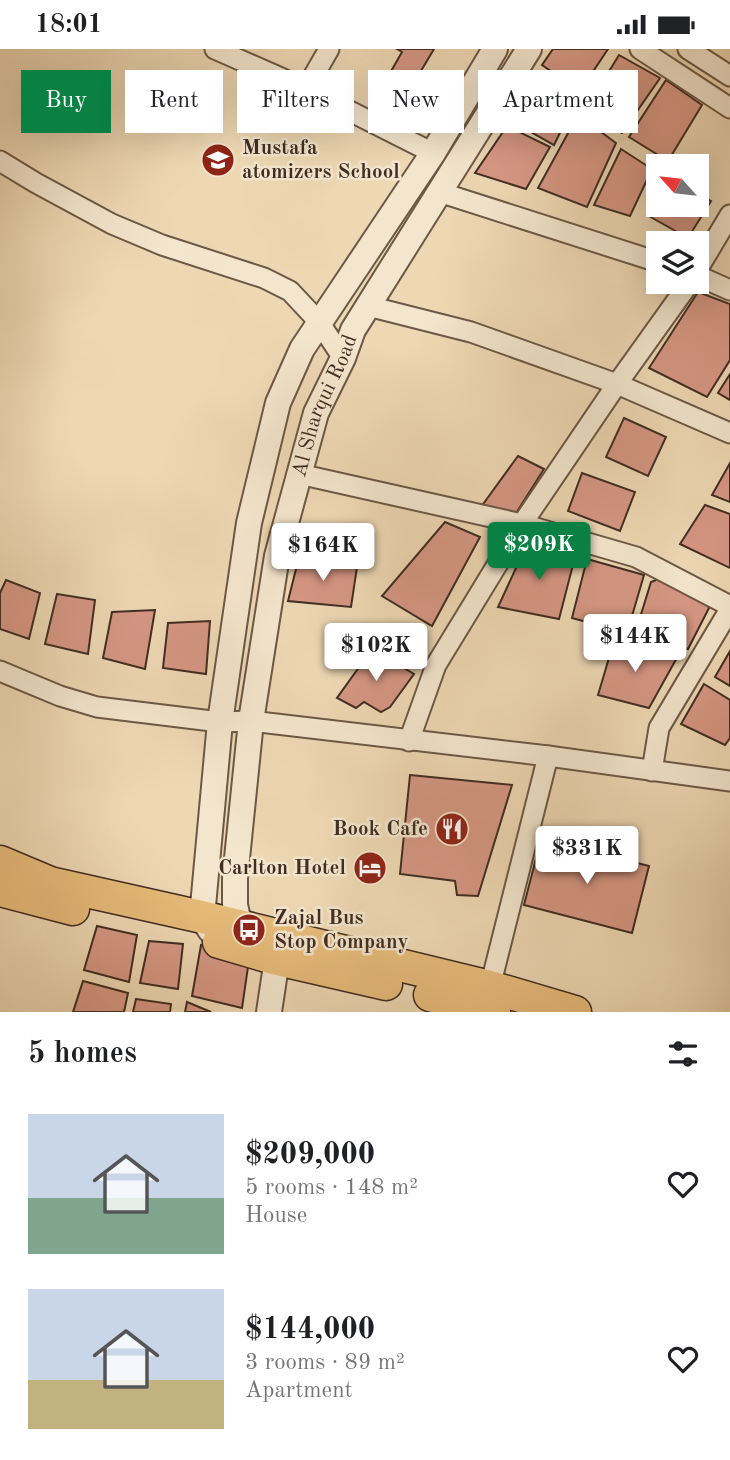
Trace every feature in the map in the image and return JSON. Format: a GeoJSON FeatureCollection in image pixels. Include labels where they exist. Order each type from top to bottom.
{"type":"FeatureCollection","features":[{"type":"Feature","properties":{"kind":"main road"},"geometry":{"type":"LineString","coordinates":[[0,862],[50,883],[492,1000],[575,1012]]}},
{"type":"Feature","properties":{"kind":"main road"},"geometry":{"type":"LineString","coordinates":[[4,895],[220,929],[276,959],[458,1007],[492,1000]]}},
{"type":"Feature","properties":{"kind":"street"},"geometry":{"type":"LineString","coordinates":[[215,49],[263,70]]}},
{"type":"Feature","properties":{"kind":"street"},"geometry":{"type":"LineString","coordinates":[[317,70],[330,49]]}},
{"type":"Feature","properties":{"kind":"street"},"geometry":{"type":"LineString","coordinates":[[220,929],[220,722],[249,523],[278,403],[302,349],[433,153],[495,49]]}},
{"type":"Feature","properties":{"kind":"street","name":"Al Sharqui Road"},"geometry":{"type":"LineString","coordinates":[[220,929],[236,905],[235,878],[251,721],[277,556],[316,413],[343,358],[353,330],[529,49]]}},
{"type":"Feature","properties":{"kind":"street"},"geometry":{"type":"LineString","coordinates":[[640,49],[730,108]]}},
{"type":"Feature","properties":{"kind":"street"},"geometry":{"type":"LineString","coordinates":[[688,49],[730,76]]}},
{"type":"Feature","properties":{"kind":"street"},"geometry":{"type":"LineString","coordinates":[[354,113],[433,153]]}},
{"type":"Feature","properties":{"kind":"street"},"geometry":{"type":"LineString","coordinates":[[0,161],[112,223],[173,249],[264,278],[290,291],[319,323],[343,358]]}},
{"type":"Feature","properties":{"kind":"street"},"geometry":{"type":"LineString","coordinates":[[439,192],[646,259]]}},
{"type":"Feature","properties":{"kind":"street"},"geometry":{"type":"LineString","coordinates":[[709,251],[730,215]]}},
{"type":"Feature","properties":{"kind":"street"},"geometry":{"type":"LineString","coordinates":[[709,280],[730,290]]}},
{"type":"Feature","properties":{"kind":"street"},"geometry":{"type":"LineString","coordinates":[[409,741],[436,665],[522,524],[681,294]]}},
{"type":"Feature","properties":{"kind":"street"},"geometry":{"type":"LineString","coordinates":[[368,306],[471,332],[617,384],[730,433]]}},
{"type":"Feature","properties":{"kind":"street"},"geometry":{"type":"LineString","coordinates":[[299,474],[522,524],[636,557],[730,607],[659,727],[652,771]]}},
{"type":"Feature","properties":{"kind":"street"},"geometry":{"type":"LineString","coordinates":[[0,671],[60,696],[97,707],[220,722],[251,721],[548,756],[730,781]]}},
{"type":"Feature","properties":{"kind":"street"},"geometry":{"type":"LineString","coordinates":[[492,1000],[548,756]]}},
{"type":"Feature","properties":{"kind":"street"},"geometry":{"type":"LineString","coordinates":[[4,895],[50,883]]}},
{"type":"Feature","properties":{"kind":"street"},"geometry":{"type":"LineString","coordinates":[[269,1012],[276,959]]}},
{"type":"Feature","properties":{"kind":"building"},"geometry":{"type":"Polygon","coordinates":[[[397,49],[434,49],[422,70],[392,70],[402,52],[397,49]]]}},
{"type":"Feature","properties":{"kind":"building"},"geometry":{"type":"Polygon","coordinates":[[[553,49],[608,49],[594,70],[549,70],[542,65],[553,49]]]}},
{"type":"Feature","properties":{"kind":"building"},"geometry":{"type":"Polygon","coordinates":[[[619,55],[660,78],[638,110],[638,70],[610,70],[619,55]]]}},
{"type":"Feature","properties":{"kind":"building"},"geometry":{"type":"Polygon","coordinates":[[[666,80],[702,105],[672,154],[657,154],[629,137],[632,133],[638,133],[638,123],[666,80]]]}},
{"type":"Feature","properties":{"kind":"building"},"geometry":{"type":"Polygon","coordinates":[[[502,133],[521,133],[550,147],[526,189],[475,173],[502,133]]]}},
{"type":"Feature","properties":{"kind":"building"},"geometry":{"type":"Polygon","coordinates":[[[533,133],[560,133],[554,145],[533,133]]]}},
{"type":"Feature","properties":{"kind":"building"},"geometry":{"type":"Polygon","coordinates":[[[568,133],[602,133],[616,143],[587,207],[538,188],[568,133]]]}},
{"type":"Feature","properties":{"kind":"building"},"geometry":{"type":"Polygon","coordinates":[[[621,149],[646,165],[646,182],[630,216],[594,205],[621,149]]]}},
{"type":"Feature","properties":{"kind":"building"},"geometry":{"type":"Polygon","coordinates":[[[651,217],[701,217],[692,231],[676,231],[651,217]]]}},
{"type":"Feature","properties":{"kind":"building"},"geometry":{"type":"Polygon","coordinates":[[[697,294],[730,304],[730,360],[707,397],[649,368],[697,294]]]}},
{"type":"Feature","properties":{"kind":"building"},"geometry":{"type":"Polygon","coordinates":[[[730,374],[730,400],[718,393],[730,374]]]}},
{"type":"Feature","properties":{"kind":"building"},"geometry":{"type":"Polygon","coordinates":[[[624,418],[666,437],[648,476],[606,457],[624,418]]]}},
{"type":"Feature","properties":{"kind":"building"},"geometry":{"type":"Polygon","coordinates":[[[518,456],[544,469],[513,518],[481,507],[518,456]]]}},
{"type":"Feature","properties":{"kind":"building"},"geometry":{"type":"Polygon","coordinates":[[[730,463],[730,502],[712,495],[730,463]]]}},
{"type":"Feature","properties":{"kind":"building"},"geometry":{"type":"Polygon","coordinates":[[[582,473],[635,492],[620,531],[568,511],[582,473]]]}},
{"type":"Feature","properties":{"kind":"building"},"geometry":{"type":"Polygon","coordinates":[[[705,505],[730,514],[730,568],[680,544],[705,505]]]}},
{"type":"Feature","properties":{"kind":"building"},"geometry":{"type":"Polygon","coordinates":[[[445,522],[480,537],[432,626],[382,596],[445,522]]]}},
{"type":"Feature","properties":{"kind":"building"},"geometry":{"type":"Polygon","coordinates":[[[528,542],[575,557],[559,619],[498,607],[528,542]]]}},
{"type":"Feature","properties":{"kind":"building"},"geometry":{"type":"Polygon","coordinates":[[[299,557],[357,567],[351,607],[288,601],[299,557]]]}},
{"type":"Feature","properties":{"kind":"building"},"geometry":{"type":"Polygon","coordinates":[[[587,559],[644,575],[627,633],[572,618],[587,559]]]}},
{"type":"Feature","properties":{"kind":"building"},"geometry":{"type":"Polygon","coordinates":[[[661,578],[704,599],[709,608],[688,649],[634,637],[651,582],[661,578]]]}},
{"type":"Feature","properties":{"kind":"building"},"geometry":{"type":"Polygon","coordinates":[[[6,580],[40,593],[29,639],[0,629],[0,593],[6,580]]]}},
{"type":"Feature","properties":{"kind":"building"},"geometry":{"type":"Polygon","coordinates":[[[57,594],[95,600],[88,654],[45,644],[57,594]]]}},
{"type":"Feature","properties":{"kind":"building"},"geometry":{"type":"Polygon","coordinates":[[[155,610],[145,669],[103,658],[112,612],[155,610]]]}},
{"type":"Feature","properties":{"kind":"building"},"geometry":{"type":"Polygon","coordinates":[[[210,621],[206,674],[163,668],[168,623],[210,621]]]}},
{"type":"Feature","properties":{"kind":"building"},"geometry":{"type":"Polygon","coordinates":[[[611,640],[644,649],[679,654],[649,708],[598,695],[611,651],[611,640]]]}},
{"type":"Feature","properties":{"kind":"building"},"geometry":{"type":"Polygon","coordinates":[[[372,649],[414,674],[390,707],[381,712],[364,702],[356,708],[337,698],[372,649]]]}},
{"type":"Feature","properties":{"kind":"building"},"geometry":{"type":"Polygon","coordinates":[[[730,651],[730,686],[715,677],[730,651]]]}},
{"type":"Feature","properties":{"kind":"building"},"geometry":{"type":"Polygon","coordinates":[[[704,684],[730,700],[730,738],[725,745],[681,724],[704,684]]]}},
{"type":"Feature","properties":{"kind":"building","name":"Book Cafe"},"geometry":{"type":"Polygon","coordinates":[[[410,775],[512,785],[478,896],[457,895],[455,881],[400,874],[410,775]]]}},
{"type":"Feature","properties":{"kind":"building"},"geometry":{"type":"Polygon","coordinates":[[[541,839],[649,866],[632,933],[524,905],[541,839]]]}},
{"type":"Feature","properties":{"kind":"building"},"geometry":{"type":"Polygon","coordinates":[[[97,926],[137,935],[129,982],[84,970],[97,926]]]}},
{"type":"Feature","properties":{"kind":"building"},"geometry":{"type":"Polygon","coordinates":[[[149,941],[183,944],[178,989],[140,983],[149,941]]]}},
{"type":"Feature","properties":{"kind":"building"},"geometry":{"type":"Polygon","coordinates":[[[201,945],[249,960],[242,1008],[192,996],[201,945]]]}},
{"type":"Feature","properties":{"kind":"building"},"geometry":{"type":"Polygon","coordinates":[[[83,981],[128,993],[124,1012],[73,1012],[83,981]]]}},
{"type":"Feature","properties":{"kind":"building"},"geometry":{"type":"Polygon","coordinates":[[[136,999],[171,1004],[170,1012],[133,1012],[136,999]]]}},
{"type":"Feature","properties":{"kind":"building"},"geometry":{"type":"Polygon","coordinates":[[[187,1002],[211,1012],[185,1012],[187,1002]]]}},
{"type":"Feature","properties":{"kind":"place","name":"Mustafa atomizers School"},"geometry":{"type":"Point","coordinates":[218,160]}},
{"type":"Feature","properties":{"kind":"place","name":"Book Cafe"},"geometry":{"type":"Point","coordinates":[452,829]}},
{"type":"Feature","properties":{"kind":"place","name":"Carlton Hotel"},"geometry":{"type":"Point","coordinates":[370,868]}},
{"type":"Feature","properties":{"kind":"place","name":"Zajal Bus Stop Company"},"geometry":{"type":"Point","coordinates":[249,930]}}]}
